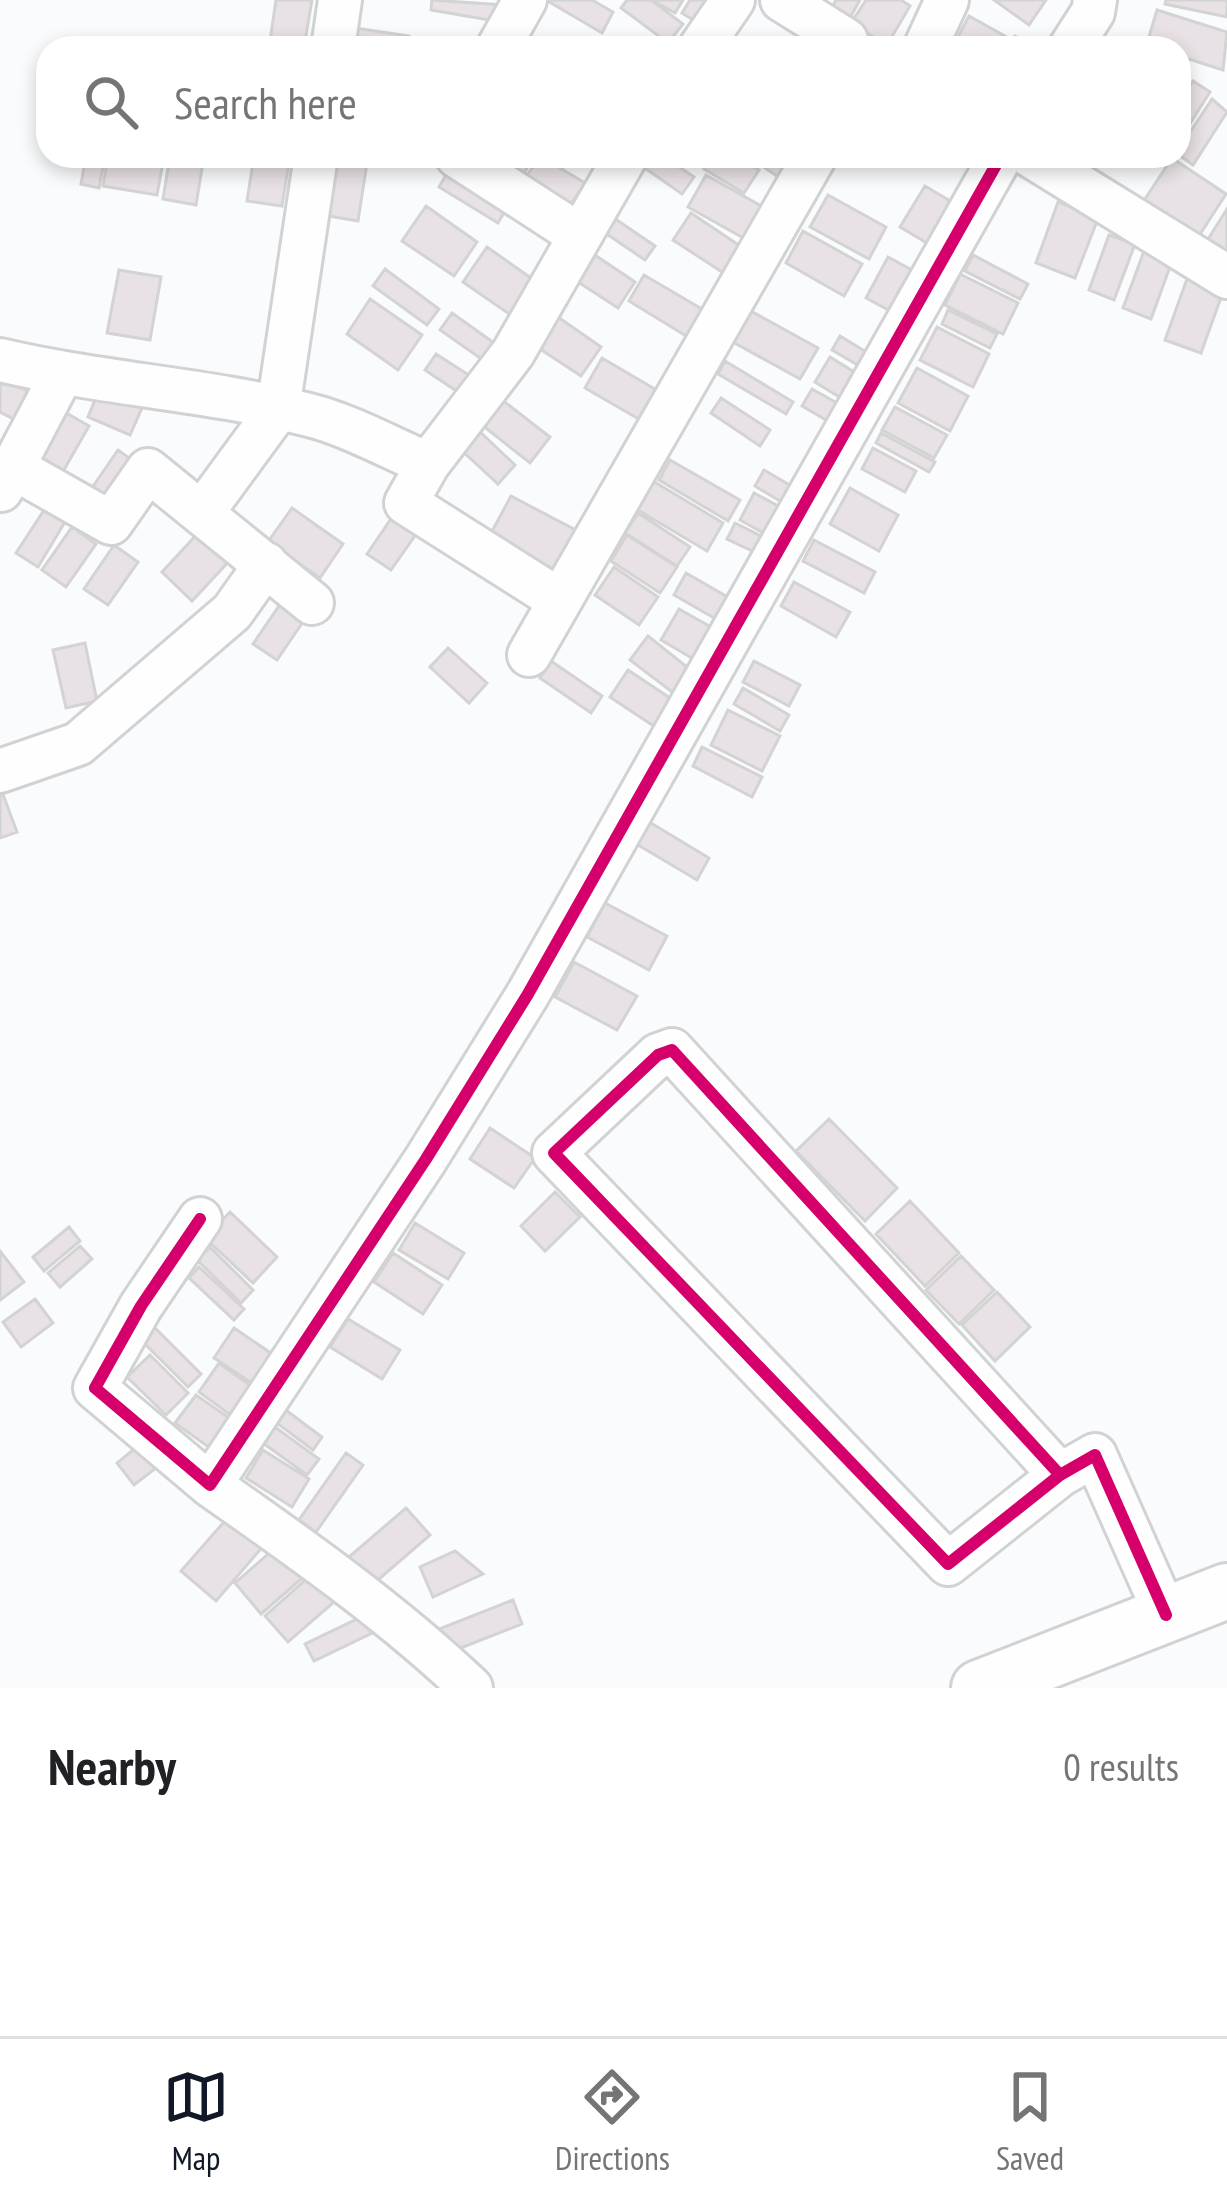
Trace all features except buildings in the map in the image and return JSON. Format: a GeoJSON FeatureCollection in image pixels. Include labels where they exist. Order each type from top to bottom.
{"type":"FeatureCollection","features":[{"type":"Feature","properties":{"kind":"main road"},"geometry":{"type":"LineString","coordinates":[[979,1688],[1227,1591]]}},
{"type":"Feature","properties":{"kind":"street"},"geometry":{"type":"LineString","coordinates":[[335,36],[340,0]]}},
{"type":"Feature","properties":{"kind":"street"},"geometry":{"type":"LineString","coordinates":[[505,36],[525,0]]}},
{"type":"Feature","properties":{"kind":"street"},"geometry":{"type":"LineString","coordinates":[[708,36],[733,0]]}},
{"type":"Feature","properties":{"kind":"street"},"geometry":{"type":"LineString","coordinates":[[782,0],[835,36]]}},
{"type":"Feature","properties":{"kind":"street"},"geometry":{"type":"LineString","coordinates":[[931,36],[946,0]]}},
{"type":"Feature","properties":{"kind":"street"},"geometry":{"type":"LineString","coordinates":[[1078,36],[1095,0]]}},
{"type":"Feature","properties":{"kind":"street"},"geometry":{"type":"LineString","coordinates":[[202,513],[278,409],[314,168]]}},
{"type":"Feature","properties":{"kind":"street"},"geometry":{"type":"LineString","coordinates":[[475,168],[578,235]]}},
{"type":"Feature","properties":{"kind":"street"},"geometry":{"type":"LineString","coordinates":[[559,600],[406,503],[428,464],[513,353],[619,168]]}},
{"type":"Feature","properties":{"kind":"street"},"geometry":{"type":"LineString","coordinates":[[529,655],[807,168]]}},
{"type":"Feature","properties":{"kind":"street"},"geometry":{"type":"LineString","coordinates":[[210,1485],[426,1159],[528,994],[994,168]]}},
{"type":"Feature","properties":{"kind":"street"},"geometry":{"type":"LineString","coordinates":[[1050,168],[1227,277]]}},
{"type":"Feature","properties":{"kind":"street"},"geometry":{"type":"LineString","coordinates":[[0,360],[314,416],[428,464]]}},
{"type":"Feature","properties":{"kind":"street"},"geometry":{"type":"LineString","coordinates":[[62,374],[7,480],[111,524],[148,470],[312,603]]}},
{"type":"Feature","properties":{"kind":"street"},"geometry":{"type":"LineString","coordinates":[[0,771],[78,744],[232,612],[266,564]]}},
{"type":"Feature","properties":{"kind":"street"},"geometry":{"type":"LineString","coordinates":[[1060,1475],[672,1050],[658,1055],[554,1153],[948,1564],[1060,1475],[1095,1455],[1166,1615]]}},
{"type":"Feature","properties":{"kind":"street"},"geometry":{"type":"LineString","coordinates":[[200,1219],[141,1306],[95,1388],[210,1485],[315,1559],[434,1653],[471,1688]]}},
{"type":"Feature","properties":{"kind":"cycle path"},"geometry":{"type":"LineString","coordinates":[[200,1219],[141,1306],[95,1388],[210,1485],[426,1159],[528,994],[994,168]]}},
{"type":"Feature","properties":{"kind":"cycle path"},"geometry":{"type":"LineString","coordinates":[[1060,1475],[948,1564],[554,1153],[658,1055],[672,1050],[1060,1475],[1095,1455],[1166,1615]]}}]}
